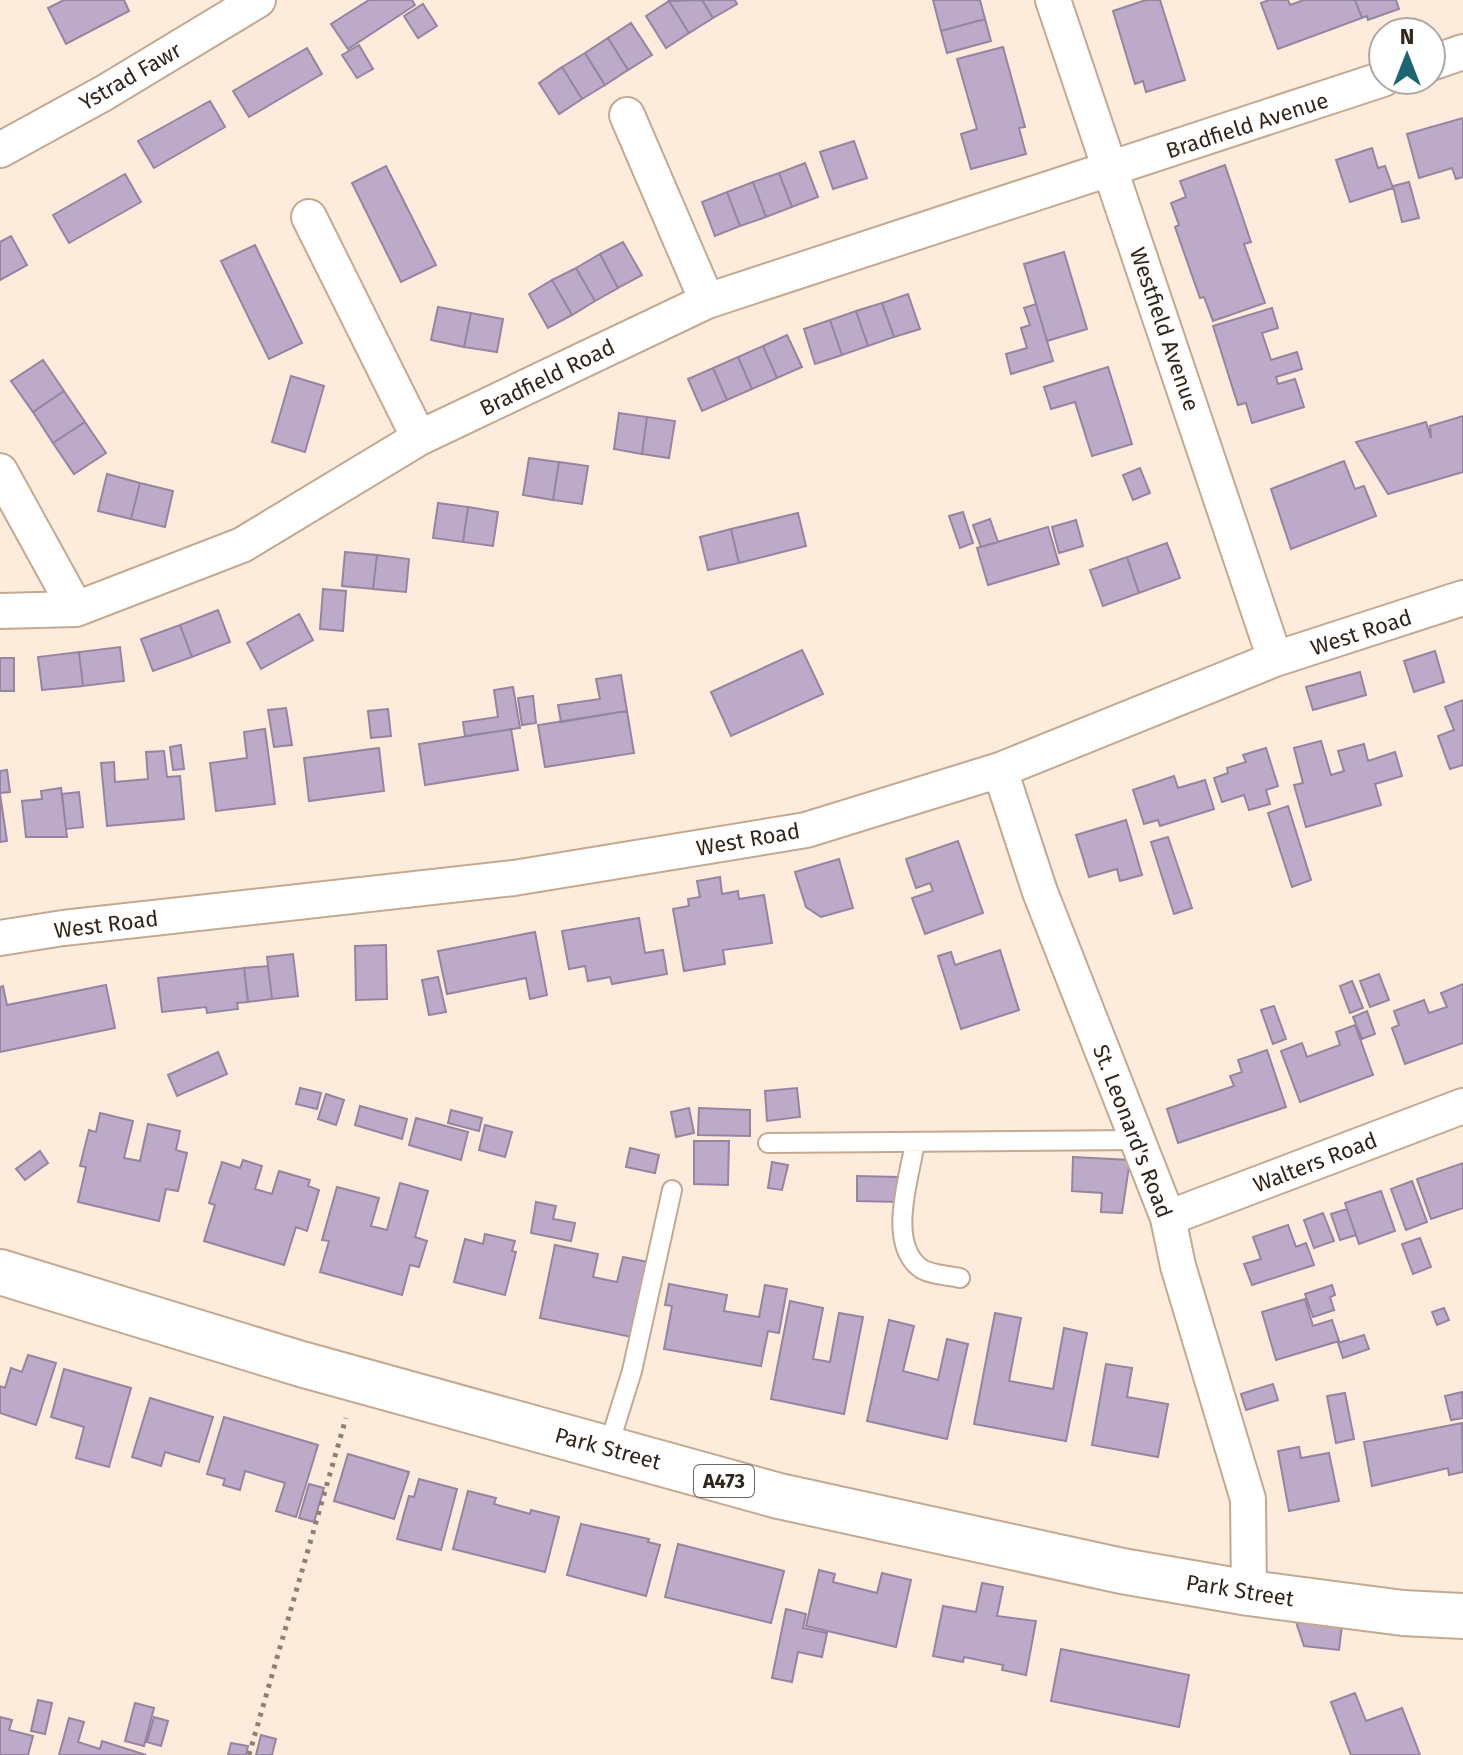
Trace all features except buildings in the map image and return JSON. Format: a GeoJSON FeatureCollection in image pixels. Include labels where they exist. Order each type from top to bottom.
{"type":"FeatureCollection","features":[{"type":"Feature","properties":{"kind":"main road","name":"Park Street"},"geometry":{"type":"LineString","coordinates":[[0,1272],[357,1380],[779,1496],[1122,1571],[1249,1593],[1403,1613],[1463,1616]]}},
{"type":"Feature","properties":{"kind":"street","name":"Ystrad Fawr"},"geometry":{"type":"LineString","coordinates":[[0,150],[104,93],[258,0]]}},
{"type":"Feature","properties":{"kind":"street","name":"Westfield Avenue"},"geometry":{"type":"LineString","coordinates":[[1053,0],[1275,659]]}},
{"type":"Feature","properties":{"kind":"street","name":"Bradfield Avenue"},"geometry":{"type":"LineString","coordinates":[[1111,170],[1367,84]]}},
{"type":"Feature","properties":{"kind":"street"},"geometry":{"type":"LineString","coordinates":[[627,115],[707,301]]}},
{"type":"Feature","properties":{"kind":"street","name":"Bradfield Road"},"geometry":{"type":"LineString","coordinates":[[0,611],[76,609],[242,545],[419,438],[707,301],[1111,170]]}},
{"type":"Feature","properties":{"kind":"street"},"geometry":{"type":"LineString","coordinates":[[309,217],[419,438]]}},
{"type":"Feature","properties":{"kind":"street"},"geometry":{"type":"LineString","coordinates":[[0,471],[76,609]]}},
{"type":"Feature","properties":{"kind":"street","name":"West Road"},"geometry":{"type":"LineString","coordinates":[[0,938],[63,928],[514,878],[806,830],[1000,770],[1275,659],[1463,598]]}},
{"type":"Feature","properties":{"kind":"street","name":"St. Leonard's Road"},"geometry":{"type":"LineString","coordinates":[[1000,770],[1040,892],[1168,1218],[1178,1266],[1248,1499],[1249,1593]]}},
{"type":"Feature","properties":{"kind":"street","name":"Walters Road"},"geometry":{"type":"LineString","coordinates":[[1168,1218],[1463,1106]]}},
{"type":"Feature","properties":{"kind":"lane"},"geometry":{"type":"LineString","coordinates":[[768,1143],[1136,1140]]}},
{"type":"Feature","properties":{"kind":"lane"},"geometry":{"type":"LineString","coordinates":[[915,1142],[902,1227],[906,1253],[921,1269],[960,1278]]}},
{"type":"Feature","properties":{"kind":"lane"},"geometry":{"type":"LineString","coordinates":[[608,1448],[636,1356],[672,1190]]}},
{"type":"Feature","properties":{"kind":"path"},"geometry":{"type":"LineString","coordinates":[[249,1755],[357,1380]]}}]}
